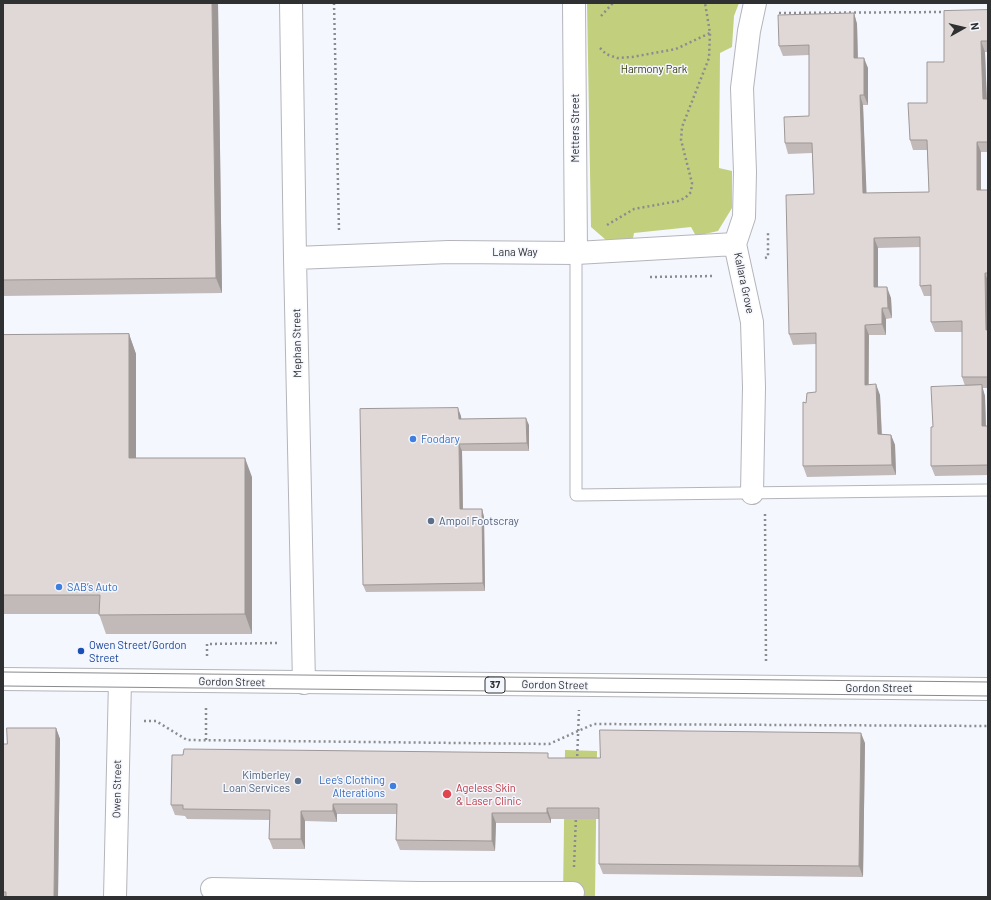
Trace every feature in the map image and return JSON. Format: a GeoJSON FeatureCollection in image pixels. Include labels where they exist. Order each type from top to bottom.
{"type":"FeatureCollection","features":[{"type":"Feature","properties":{"kind":"street","name":"Mephan Street"},"geometry":{"type":"LineString","coordinates":[[291,3],[304,682]]}},
{"type":"Feature","properties":{"kind":"street","name":"Metters Street"},"geometry":{"type":"LineString","coordinates":[[574,3],[576,253]]}},
{"type":"Feature","properties":{"kind":"street","name":"Kallara Grove"},"geometry":{"type":"LineString","coordinates":[[755,3],[749,31],[742,88],[745,172],[744,217],[735,244],[752,322],[758,493]]}},
{"type":"Feature","properties":{"kind":"street","name":"Lana Way"},"geometry":{"type":"LineString","coordinates":[[295,258],[449,252],[576,253],[735,244]]}},
{"type":"Feature","properties":{"kind":"street","name":"Gordon Street"},"geometry":{"type":"LineString","coordinates":[[3,679],[988,689]]}},
{"type":"Feature","properties":{"kind":"street","name":"Owen Street"},"geometry":{"type":"LineString","coordinates":[[116,897],[120,681]]}},
{"type":"Feature","properties":{"kind":"street"},"geometry":{"type":"LineString","coordinates":[[212,889],[453,895],[573,893]]}},
{"type":"Feature","properties":{"kind":"lane"},"geometry":{"type":"LineString","coordinates":[[576,253],[576,495],[988,490]]}},
{"type":"Feature","properties":{"kind":"path"},"geometry":{"type":"LineString","coordinates":[[334,3],[339,256]]}},
{"type":"Feature","properties":{"kind":"path"},"geometry":{"type":"LineString","coordinates":[[598,20],[613,3]]}},
{"type":"Feature","properties":{"kind":"path"},"geometry":{"type":"LineString","coordinates":[[602,228],[634,209],[678,201],[685,198],[690,192],[692,183],[682,140],[682,127],[709,58],[710,33],[705,3]]}},
{"type":"Feature","properties":{"kind":"path"},"geometry":{"type":"LineString","coordinates":[[775,13],[948,12]]}},
{"type":"Feature","properties":{"kind":"path"},"geometry":{"type":"LineString","coordinates":[[599,46],[606,54],[617,58],[632,57],[676,49],[710,33]]}},
{"type":"Feature","properties":{"kind":"path"},"geometry":{"type":"LineString","coordinates":[[758,493],[766,680],[764,687]]}},
{"type":"Feature","properties":{"kind":"path"},"geometry":{"type":"LineString","coordinates":[[206,740],[207,644],[304,643]]}},
{"type":"Feature","properties":{"kind":"path"},"geometry":{"type":"LineString","coordinates":[[577,763],[579,685]]}},
{"type":"Feature","properties":{"kind":"path"},"geometry":{"type":"LineString","coordinates":[[119,721],[156,721],[187,740],[549,744],[594,724],[988,726]]}},
{"type":"Feature","properties":{"kind":"path"},"geometry":{"type":"LineString","coordinates":[[573,893],[576,809]]}},
{"type":"Feature","properties":{"kind":"green space","name":"Harmony Park"},"geometry":{"type":"Polygon","coordinates":[[[587,3],[739,3],[734,16],[732,47],[720,53],[719,168],[732,171],[732,208],[718,231],[696,236],[691,227],[634,233],[632,244],[606,240],[591,227],[587,3]]]}},
{"type":"Feature","properties":{"kind":"green space"},"geometry":{"type":"Polygon","coordinates":[[[565,750],[597,751],[595,897],[563,897],[565,750]]]}},
{"type":"Feature","properties":{"kind":"building"},"geometry":{"type":"Polygon","coordinates":[[[3,3],[212,3],[216,278],[3,280],[3,3]]]}},
{"type":"Feature","properties":{"kind":"building"},"geometry":{"type":"Polygon","coordinates":[[[988,10],[988,41],[981,41],[983,99],[988,99],[988,142],[977,142],[977,190],[988,190],[988,273],[985,273],[986,330],[988,330],[988,377],[962,377],[962,321],[931,322],[931,285],[920,286],[920,237],[874,238],[874,287],[887,287],[888,308],[882,308],[882,324],[865,325],[865,385],[876,384],[878,434],[891,435],[892,465],[803,466],[803,402],[806,403],[807,393],[816,392],[816,333],[789,334],[786,195],[814,194],[812,143],[785,143],[784,117],[809,116],[809,45],[779,46],[778,15],[854,13],[854,58],[864,58],[864,95],[860,95],[863,193],[929,192],[927,140],[910,140],[908,103],[927,103],[927,62],[944,62],[944,11],[988,10]]]}},
{"type":"Feature","properties":{"kind":"building"},"geometry":{"type":"Polygon","coordinates":[[[129,334],[129,458],[245,458],[245,614],[99,615],[100,595],[3,595],[3,335],[129,334]]]}},
{"type":"Feature","properties":{"kind":"building"},"geometry":{"type":"Polygon","coordinates":[[[982,385],[982,426],[988,426],[988,465],[931,466],[931,427],[933,427],[931,387],[982,385]]]}},
{"type":"Feature","properties":{"kind":"building"},"geometry":{"type":"Polygon","coordinates":[[[458,408],[459,419],[526,418],[527,443],[459,444],[460,509],[482,509],[483,583],[363,585],[360,409],[458,408]]]}},
{"type":"Feature","properties":{"kind":"building"},"geometry":{"type":"Polygon","coordinates":[[[7,728],[56,728],[54,897],[6,897],[6,892],[3,892],[3,744],[7,744],[7,728]]]}},
{"type":"Feature","properties":{"kind":"building"},"geometry":{"type":"Polygon","coordinates":[[[600,730],[861,733],[859,866],[599,864],[599,808],[547,808],[547,813],[492,813],[492,841],[396,840],[397,804],[333,804],[333,811],[301,811],[301,839],[269,839],[270,810],[183,809],[183,805],[171,805],[172,755],[183,755],[184,749],[548,753],[548,758],[600,758],[600,730]]]}},
{"type":"Feature","properties":{"kind":"tram line"},"geometry":{"type":"LineString","coordinates":[[3,672],[988,682]]}},
{"type":"Feature","properties":{"kind":"tram line"},"geometry":{"type":"LineString","coordinates":[[3,686],[988,696]]}},
{"type":"Feature","properties":{"kind":"place","name":"Foodary"},"geometry":{"type":"Point","coordinates":[413,439]}},
{"type":"Feature","properties":{"kind":"place","name":"Ampol Footscray"},"geometry":{"type":"Point","coordinates":[431,521]}},
{"type":"Feature","properties":{"kind":"place","name":"SAB’s Auto"},"geometry":{"type":"Point","coordinates":[59,587]}},
{"type":"Feature","properties":{"kind":"place","name":"Owen Street/Gordon Street"},"geometry":{"type":"Point","coordinates":[81,651]}},
{"type":"Feature","properties":{"kind":"place","name":"Kimberley Loan Services"},"geometry":{"type":"Point","coordinates":[298,781]}},
{"type":"Feature","properties":{"kind":"place","name":"Lee’s Clothing Alterations"},"geometry":{"type":"Point","coordinates":[393,786]}},
{"type":"Feature","properties":{"kind":"place","name":"Ageless Skin & Laser Clinic"},"geometry":{"type":"Point","coordinates":[447,794]}}]}
